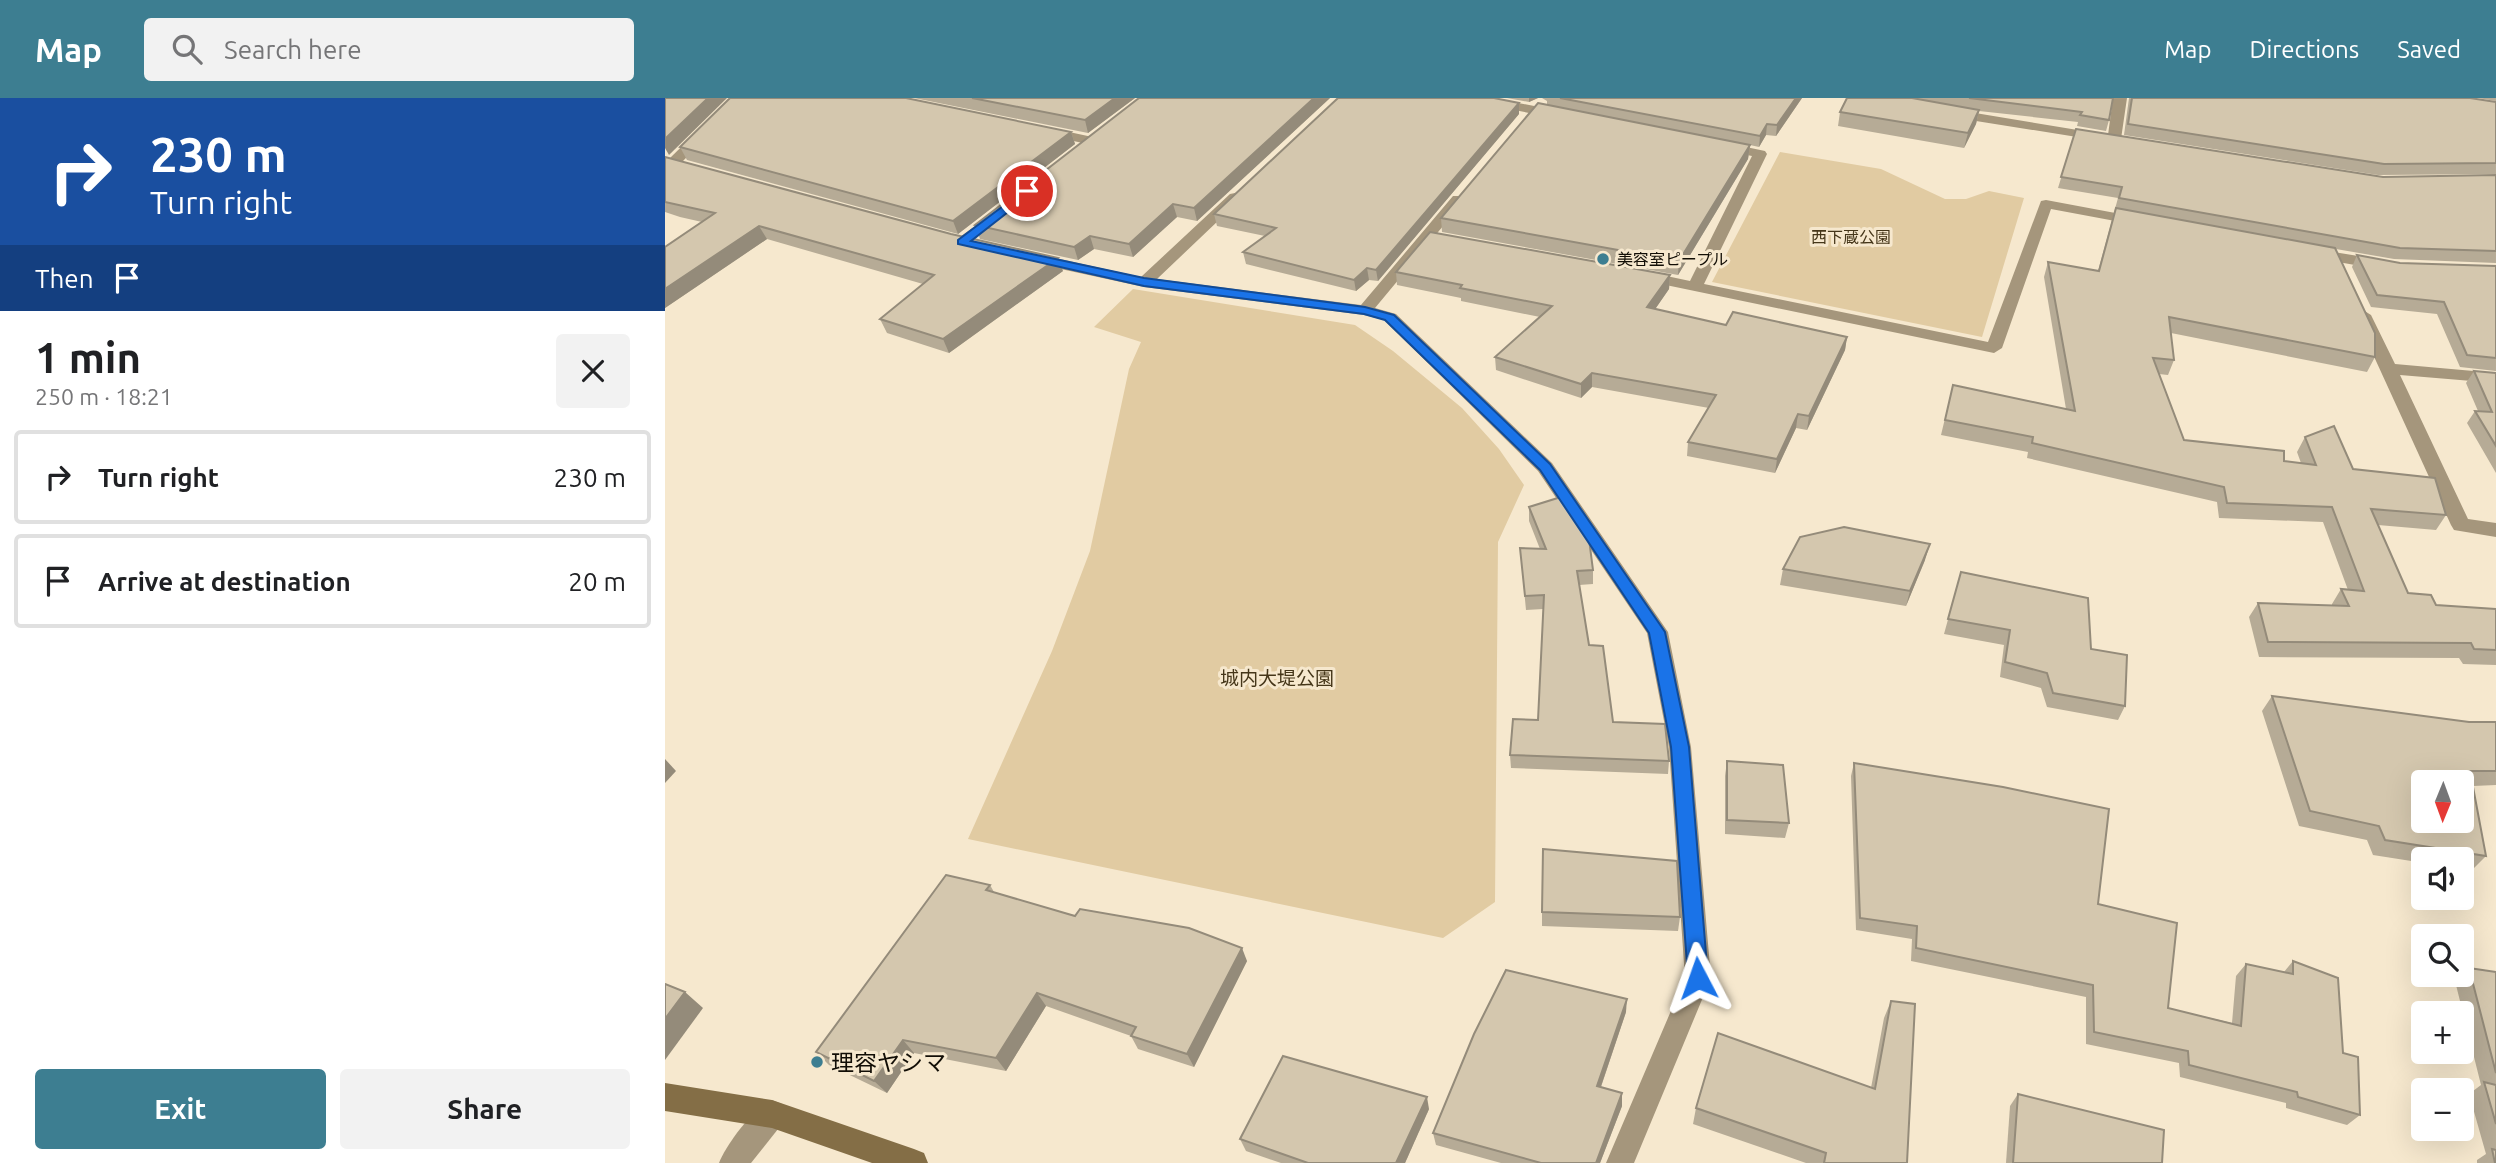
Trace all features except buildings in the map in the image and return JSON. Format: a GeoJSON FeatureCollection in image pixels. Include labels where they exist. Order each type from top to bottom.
{"type":"FeatureCollection","features":[{"type":"Feature","properties":{"kind":"main road"},"geometry":{"type":"LineString","coordinates":[[665,1097],[772,1114],[915,1163]]}},
{"type":"Feature","properties":{"kind":"street"},"geometry":{"type":"LineString","coordinates":[[675,163],[738,98]]}},
{"type":"Feature","properties":{"kind":"street"},"geometry":{"type":"LineString","coordinates":[[1473,98],[1573,118]]}},
{"type":"Feature","properties":{"kind":"street"},"geometry":{"type":"LineString","coordinates":[[1937,111],[2120,140],[2120,98]]}},
{"type":"Feature","properties":{"kind":"street"},"geometry":{"type":"LineString","coordinates":[[1026,127],[1092,141]]}},
{"type":"Feature","properties":{"kind":"street"},"geometry":{"type":"LineString","coordinates":[[1695,286],[1760,154],[1707,143]]}},
{"type":"Feature","properties":{"kind":"street"},"geometry":{"type":"LineString","coordinates":[[1365,310],[1434,238],[1471,184]]}},
{"type":"Feature","properties":{"kind":"street"},"geometry":{"type":"LineString","coordinates":[[1144,282],[1246,187]]}},
{"type":"Feature","properties":{"kind":"street"},"geometry":{"type":"LineString","coordinates":[[988,248],[955,240],[1016,200]]}},
{"type":"Feature","properties":{"kind":"street"},"geometry":{"type":"LineString","coordinates":[[1628,274],[1994,348],[2046,204],[2152,224]]}},
{"type":"Feature","properties":{"kind":"street"},"geometry":{"type":"LineString","coordinates":[[2297,251],[2394,267]]}},
{"type":"Feature","properties":{"kind":"street"},"geometry":{"type":"LineString","coordinates":[[1014,253],[1144,282],[1365,310],[1390,317],[1545,467],[1657,632],[1680,747],[1698,978],[1620,1163]]}},
{"type":"Feature","properties":{"kind":"street"},"geometry":{"type":"LineString","coordinates":[[2337,258],[2461,525],[2496,530]]}},
{"type":"Feature","properties":{"kind":"street"},"geometry":{"type":"LineString","coordinates":[[2388,369],[2496,378]]}},
{"type":"Feature","properties":{"kind":"street"},"geometry":{"type":"LineString","coordinates":[[733,1163],[772,1114]]}},
{"type":"Feature","properties":{"kind":"green space","name":"西下蔵公園"},"geometry":{"type":"Polygon","coordinates":[[[1780,152],[1881,169],[1945,199],[1966,199],[1989,191],[2024,198],[1982,337],[1712,282],[1780,152]]]}},
{"type":"Feature","properties":{"kind":"green space","name":"城内大堤公園"},"geometry":{"type":"Polygon","coordinates":[[[1133,289],[1355,325],[1393,351],[1462,408],[1499,449],[1524,485],[1498,542],[1495,902],[1443,938],[968,839],[1052,651],[1090,551],[1129,369],[1141,342],[1094,327],[1133,289]]]}},
{"type":"Feature","properties":{"kind":"place","name":"美容室ピープル"},"geometry":{"type":"Point","coordinates":[1603,259]}},
{"type":"Feature","properties":{"kind":"place","name":"理容ヤシマ"},"geometry":{"type":"Point","coordinates":[817,1062]}},
{"type":"Feature","properties":{"kind":"route"},"geometry":{"type":"LineString","coordinates":[[1027,191],[962,242],[1144,282],[1365,310],[1390,317],[1487,414],[1545,467],[1657,632],[1680,747],[1698,978]]}}]}
